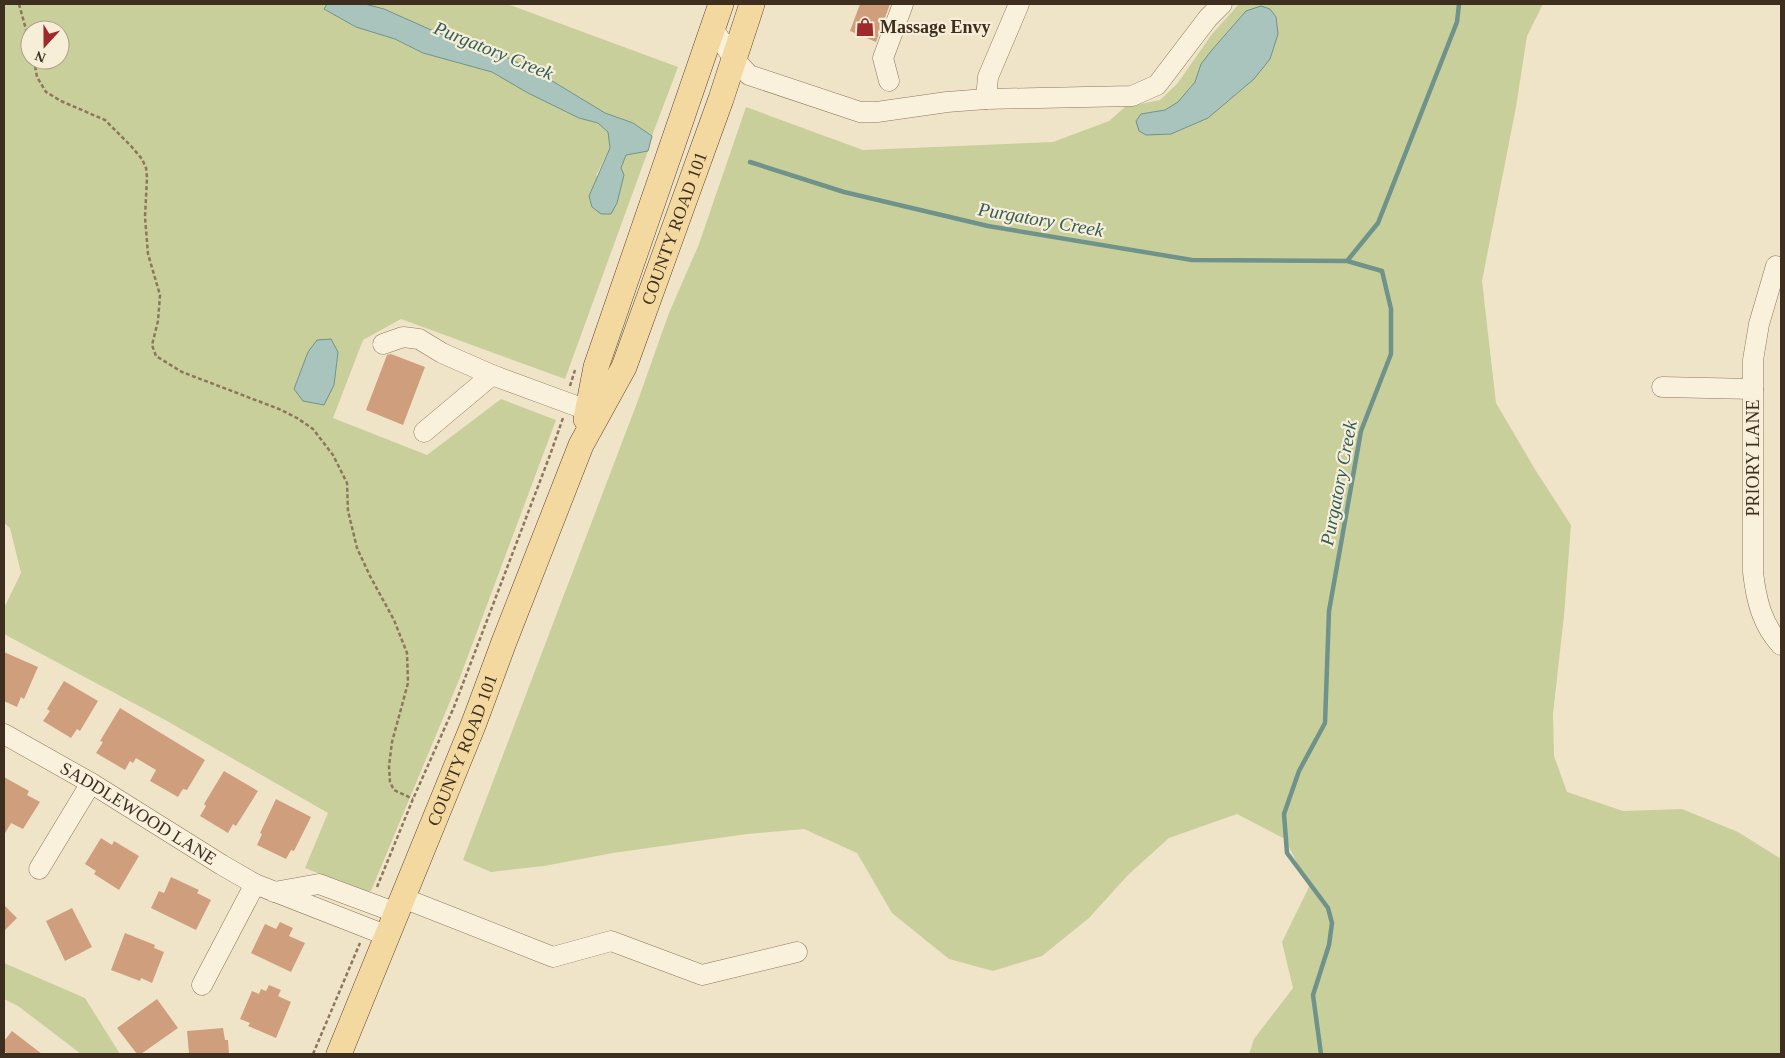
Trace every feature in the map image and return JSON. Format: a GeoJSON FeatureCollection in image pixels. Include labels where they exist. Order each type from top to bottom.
{"type":"FeatureCollection","features":[{"type":"Feature","properties":{"kind":"main road","name":"COUNTY ROAD 101"},"geometry":{"type":"LineString","coordinates":[[339,1054],[474,723],[581,444],[592,412],[596,367],[721,4]]}},
{"type":"Feature","properties":{"kind":"main road","name":"COUNTY ROAD 101"},"geometry":{"type":"LineString","coordinates":[[592,412],[624,368],[721,99],[752,4]]}},
{"type":"Feature","properties":{"kind":"street"},"geometry":{"type":"LineString","coordinates":[[889,81],[883,58],[903,4]]}},
{"type":"Feature","properties":{"kind":"street"},"geometry":{"type":"LineString","coordinates":[[986,99],[988,77],[1019,4]]}},
{"type":"Feature","properties":{"kind":"street"},"geometry":{"type":"LineString","coordinates":[[713,29],[734,59],[749,75],[860,112],[877,112],[947,102],[986,99],[1132,96],[1157,85],[1208,18],[1222,4]]}},
{"type":"Feature","properties":{"kind":"street","name":"PRIORY LANE"},"geometry":{"type":"LineString","coordinates":[[1776,266],[1759,324],[1753,360],[1753,572],[1756,598],[1765,622],[1781,645]]}},
{"type":"Feature","properties":{"kind":"street"},"geometry":{"type":"LineString","coordinates":[[383,344],[403,337],[419,339],[442,353],[492,376],[592,412]]}},
{"type":"Feature","properties":{"kind":"street"},"geometry":{"type":"LineString","coordinates":[[424,432],[492,376]]}},
{"type":"Feature","properties":{"kind":"street"},"geometry":{"type":"LineString","coordinates":[[1662,387],[1753,388]]}},
{"type":"Feature","properties":{"kind":"street","name":"SADDLEWOOD LANE"},"geometry":{"type":"LineString","coordinates":[[4,734],[91,783],[222,866],[255,884],[388,936]]}},
{"type":"Feature","properties":{"kind":"street"},"geometry":{"type":"LineString","coordinates":[[39,869],[91,783]]}},
{"type":"Feature","properties":{"kind":"street"},"geometry":{"type":"LineString","coordinates":[[202,985],[255,884]]}},
{"type":"Feature","properties":{"kind":"street"},"geometry":{"type":"LineString","coordinates":[[274,892],[319,884],[400,905],[553,957],[611,941],[702,975],[796,952]]}},
{"type":"Feature","properties":{"kind":"path"},"geometry":{"type":"LineString","coordinates":[[19,4],[23,20]]}},
{"type":"Feature","properties":{"kind":"path"},"geometry":{"type":"LineString","coordinates":[[36,70],[38,78],[46,92],[61,101],[105,120],[131,146],[142,159],[146,168],[148,177],[145,217],[148,254],[160,295],[158,321],[152,345],[156,356],[182,372],[279,409],[297,418],[314,429],[333,455],[347,483],[348,511],[357,548],[398,628],[407,653],[408,683],[392,742],[389,766],[390,782],[394,790],[413,799]]}},
{"type":"Feature","properties":{"kind":"green space"},"geometry":{"type":"Polygon","coordinates":[[[4,4],[327,4],[324,9],[356,27],[395,39],[423,53],[492,72],[528,93],[579,118],[598,123],[608,132],[610,148],[596,176],[621,168],[626,155],[648,151],[565,379],[401,319],[363,340],[333,418],[427,455],[501,399],[556,420],[459,680],[371,891],[364,892],[305,868],[328,813],[167,721],[4,634],[4,608],[21,573],[10,528],[4,523],[4,4]],[[331,339],[334,385],[338,352],[331,339]]]}},
{"type":"Feature","properties":{"kind":"green space"},"geometry":{"type":"Polygon","coordinates":[[[365,4],[507,4],[678,67],[652,136],[633,123],[605,113],[544,76],[475,41],[438,33],[384,9],[365,4]]]}},
{"type":"Feature","properties":{"kind":"green space"},"geometry":{"type":"Polygon","coordinates":[[[1239,4],[1543,4],[1527,36],[1516,107],[1482,281],[1496,403],[1536,471],[1571,525],[1564,616],[1553,714],[1554,756],[1567,792],[1623,811],[1682,809],[1738,832],[1781,859],[1781,1054],[1249,1054],[1254,1039],[1293,988],[1282,942],[1309,887],[1285,839],[1237,814],[1169,838],[1128,875],[1089,918],[1042,956],[993,971],[949,959],[892,913],[857,853],[804,829],[747,834],[613,853],[544,866],[491,872],[463,860],[637,403],[669,313],[699,244],[746,107],[863,150],[1053,142],[1109,121],[1125,107],[1160,100],[1177,84],[1212,34],[1239,4]]]}},
{"type":"Feature","properties":{"kind":"green space"},"geometry":{"type":"Polygon","coordinates":[[[4,963],[85,998],[120,1054],[81,1054],[18,1006],[4,999],[4,963]]]}},
{"type":"Feature","properties":{"kind":"water"},"geometry":{"type":"Polygon","coordinates":[[[327,4],[365,4],[384,9],[438,33],[475,41],[544,76],[605,113],[633,123],[652,136],[648,151],[626,155],[621,168],[624,175],[617,203],[611,214],[601,214],[592,207],[589,196],[610,148],[608,132],[598,123],[579,118],[528,93],[492,72],[423,53],[395,39],[356,27],[324,9],[327,4]]]}},
{"type":"Feature","properties":{"kind":"water"},"geometry":{"type":"Polygon","coordinates":[[[1261,6],[1270,9],[1276,17],[1278,34],[1270,59],[1254,79],[1208,118],[1171,134],[1146,135],[1139,131],[1136,121],[1141,114],[1165,110],[1178,102],[1195,82],[1201,64],[1211,51],[1246,11],[1261,6]]]}},
{"type":"Feature","properties":{"kind":"water"},"geometry":{"type":"Polygon","coordinates":[[[331,339],[338,352],[334,385],[324,405],[303,401],[294,389],[308,352],[317,340],[331,339]]]}},
{"type":"Feature","properties":{"kind":"building"},"geometry":{"type":"Polygon","coordinates":[[[860,4],[890,4],[876,42],[850,31],[860,4]]]}},
{"type":"Feature","properties":{"kind":"building"},"geometry":{"type":"Polygon","coordinates":[[[391,354],[425,367],[403,425],[366,410],[387,355],[391,354]]]}},
{"type":"Feature","properties":{"kind":"building"},"geometry":{"type":"Polygon","coordinates":[[[4,652],[38,667],[24,699],[21,697],[17,707],[4,701],[4,652]]]}},
{"type":"Feature","properties":{"kind":"building"},"geometry":{"type":"Polygon","coordinates":[[[64,681],[98,701],[80,731],[77,729],[71,738],[43,721],[50,711],[47,709],[64,681]]]}},
{"type":"Feature","properties":{"kind":"building"},"geometry":{"type":"Polygon","coordinates":[[[120,708],[205,760],[187,790],[183,789],[178,797],[150,781],[156,770],[136,758],[133,763],[130,761],[125,770],[96,753],[103,742],[100,741],[120,708]]]}},
{"type":"Feature","properties":{"kind":"building"},"geometry":{"type":"Polygon","coordinates":[[[224,771],[258,791],[236,826],[233,824],[228,833],[200,816],[206,806],[204,804],[224,771]]]}},
{"type":"Feature","properties":{"kind":"building"},"geometry":{"type":"Polygon","coordinates":[[[4,777],[29,791],[27,795],[40,802],[23,829],[11,823],[4,835],[4,777]]]}},
{"type":"Feature","properties":{"kind":"building"},"geometry":{"type":"Polygon","coordinates":[[[276,799],[311,817],[294,851],[291,850],[286,859],[257,845],[262,834],[260,833],[276,799]]]}},
{"type":"Feature","properties":{"kind":"building"},"geometry":{"type":"Polygon","coordinates":[[[101,838],[112,845],[114,841],[139,856],[119,890],[94,874],[96,871],[85,864],[101,838]]]}},
{"type":"Feature","properties":{"kind":"building"},"geometry":{"type":"Polygon","coordinates":[[[171,877],[199,890],[197,893],[211,900],[196,930],[151,908],[159,891],[164,893],[171,877]]]}},
{"type":"Feature","properties":{"kind":"building"},"geometry":{"type":"Polygon","coordinates":[[[4,905],[17,918],[4,931],[4,905]]]}},
{"type":"Feature","properties":{"kind":"building"},"geometry":{"type":"Polygon","coordinates":[[[72,908],[92,947],[65,961],[46,921],[72,908]]]}},
{"type":"Feature","properties":{"kind":"building"},"geometry":{"type":"Polygon","coordinates":[[[280,922],[293,928],[289,936],[305,943],[291,972],[251,953],[265,924],[276,929],[280,922]]]}},
{"type":"Feature","properties":{"kind":"building"},"geometry":{"type":"Polygon","coordinates":[[[125,933],[155,945],[154,948],[164,952],[152,983],[141,978],[140,981],[111,970],[125,933]]]}},
{"type":"Feature","properties":{"kind":"building"},"geometry":{"type":"Polygon","coordinates":[[[269,985],[281,990],[278,996],[291,1002],[276,1038],[248,1026],[250,1023],[240,1019],[252,991],[259,994],[261,989],[266,991],[269,985]]]}},
{"type":"Feature","properties":{"kind":"building"},"geometry":{"type":"Polygon","coordinates":[[[157,999],[178,1028],[141,1054],[137,1054],[117,1028],[157,999]]]}},
{"type":"Feature","properties":{"kind":"building"},"geometry":{"type":"Polygon","coordinates":[[[223,1028],[225,1040],[228,1040],[229,1054],[189,1054],[187,1031],[223,1028]]]}},
{"type":"Feature","properties":{"kind":"building"},"geometry":{"type":"Polygon","coordinates":[[[12,1031],[42,1054],[8,1054],[4,1051],[4,1041],[12,1031]]]}},
{"type":"Feature","properties":{"kind":"waterway"},"geometry":{"type":"LineString","coordinates":[[1347,261],[1378,223],[1457,22],[1459,4]]}},
{"type":"Feature","properties":{"kind":"waterway","name":"Purgatory Creek"},"geometry":{"type":"LineString","coordinates":[[750,162],[844,192],[988,226],[1192,260],[1347,261],[1382,271],[1391,309],[1391,354],[1361,431],[1329,611],[1325,723],[1299,771],[1284,814],[1287,853],[1328,908],[1332,923],[1329,945],[1313,995],[1321,1054]]}},
{"type":"Feature","properties":{"kind":"place","name":"Massage Envy"},"geometry":{"type":"Point","coordinates":[865,27]}}]}
